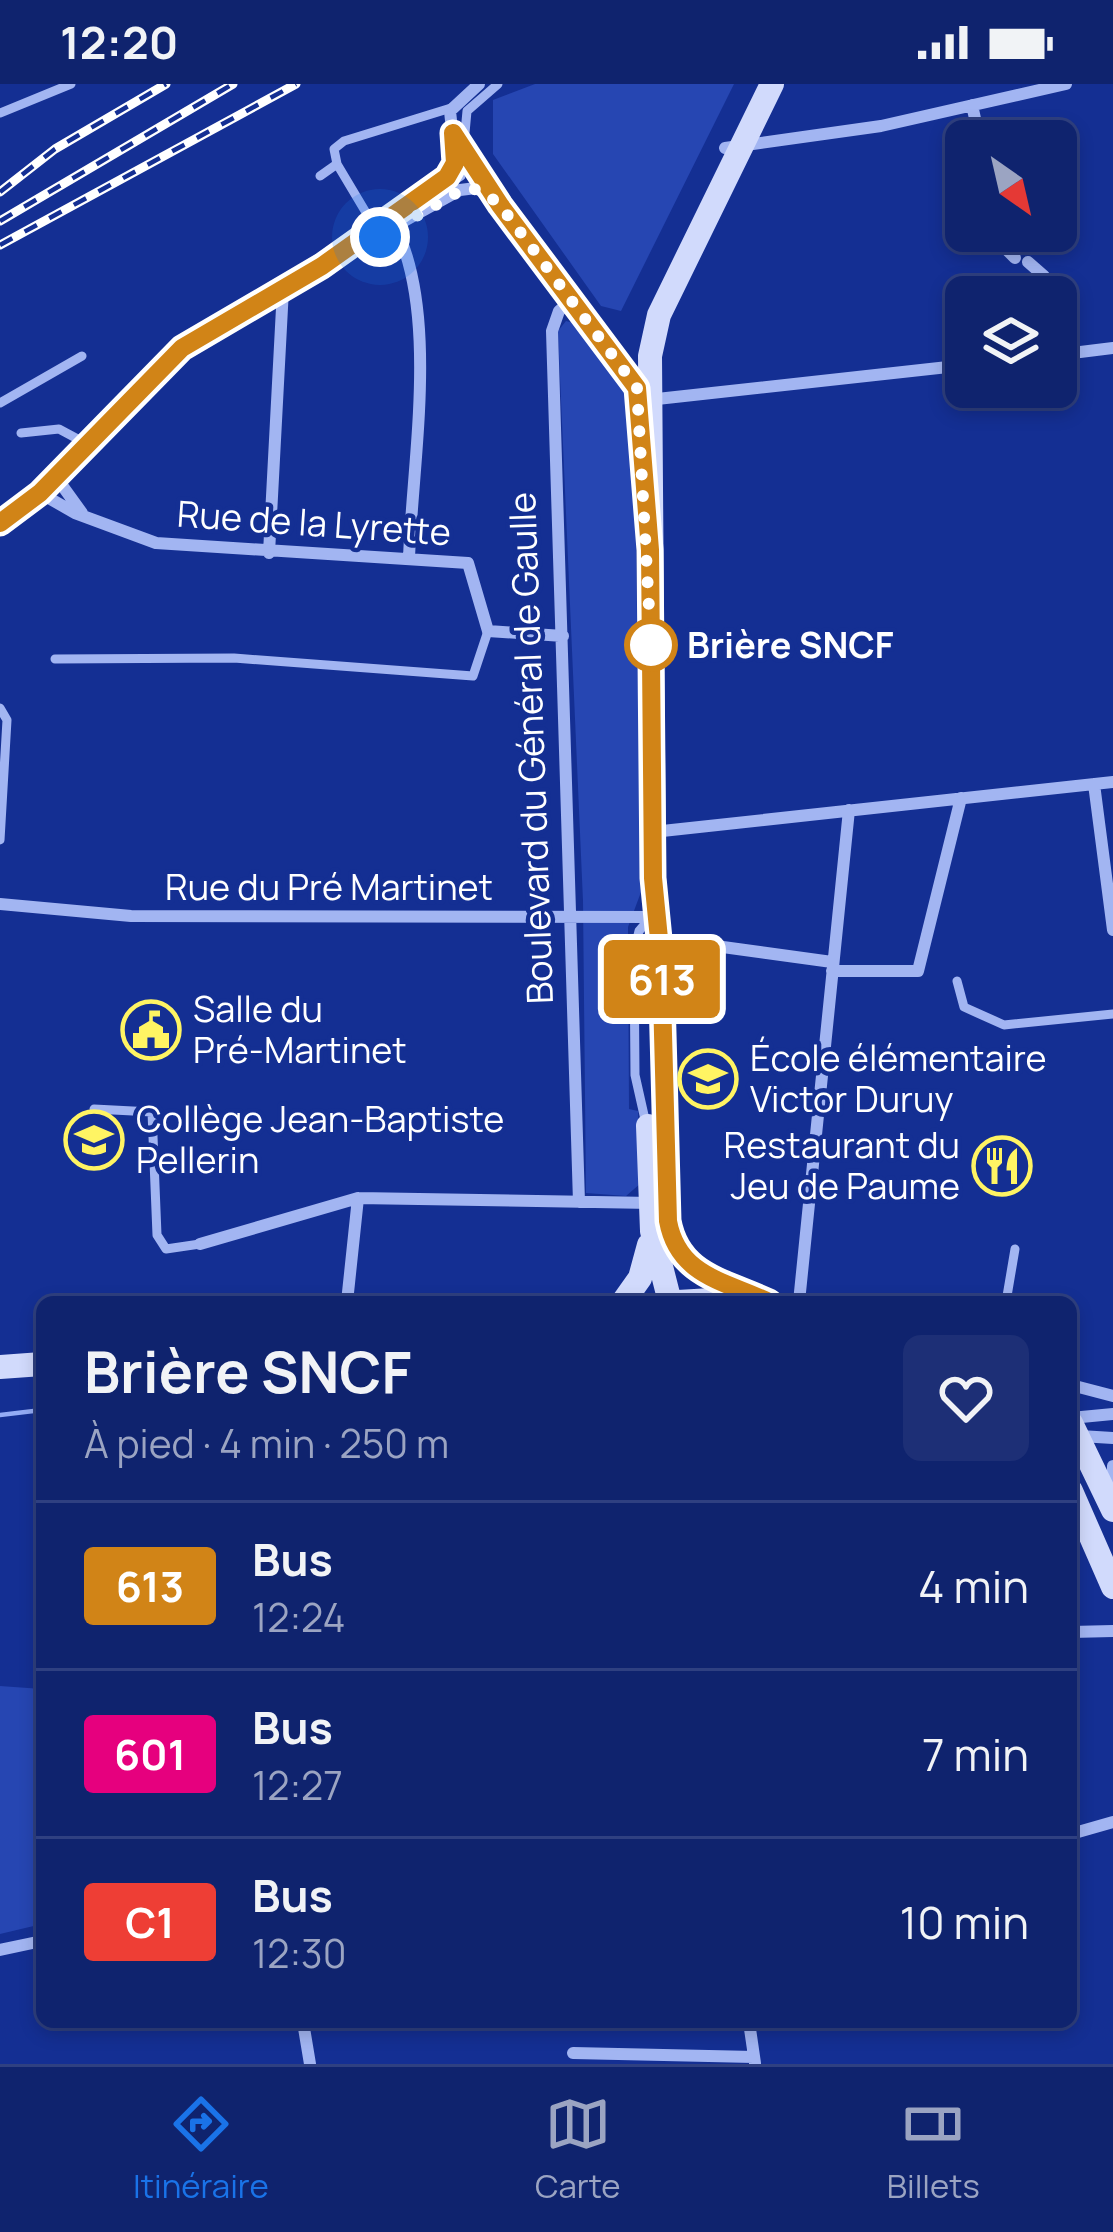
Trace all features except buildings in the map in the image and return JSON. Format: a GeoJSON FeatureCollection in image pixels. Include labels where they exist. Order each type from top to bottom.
{"type":"FeatureCollection","features":[{"type":"Feature","properties":{"kind":"main road"},"geometry":{"type":"LineString","coordinates":[[627,1296],[640,1278],[657,1203],[650,550],[643,378],[658,315],[756,84]]}},
{"type":"Feature","properties":{"kind":"main road"},"geometry":{"type":"LineString","coordinates":[[733,147],[772,84]]}},
{"type":"Feature","properties":{"kind":"main road"},"geometry":{"type":"LineString","coordinates":[[0,523],[48,485],[182,348],[322,266]]}},
{"type":"Feature","properties":{"kind":"main road"},"geometry":{"type":"LineString","coordinates":[[655,927],[648,1129],[657,1203],[683,1259],[709,1278],[752,1296]]}},
{"type":"Feature","properties":{"kind":"main road"},"geometry":{"type":"LineString","coordinates":[[652,1231],[672,1296]]}},
{"type":"Feature","properties":{"kind":"main road"},"geometry":{"type":"LineString","coordinates":[[0,1366],[36,1364]]}},
{"type":"Feature","properties":{"kind":"main road"},"geometry":{"type":"LineString","coordinates":[[0,1381],[36,1378]]}},
{"type":"Feature","properties":{"kind":"main road"},"geometry":{"type":"LineString","coordinates":[[1077,1436],[1113,1510]]}},
{"type":"Feature","properties":{"kind":"main road"},"geometry":{"type":"LineString","coordinates":[[1077,1505],[1113,1587]]}},
{"type":"Feature","properties":{"kind":"street"},"geometry":{"type":"LineString","coordinates":[[322,266],[393,221],[444,180],[454,167],[451,108],[479,84]]}},
{"type":"Feature","properties":{"kind":"street"},"geometry":{"type":"LineString","coordinates":[[733,147],[860,130],[1062,84]]}},
{"type":"Feature","properties":{"kind":"street"},"geometry":{"type":"LineString","coordinates":[[973,105],[976,120]]}},
{"type":"Feature","properties":{"kind":"street"},"geometry":{"type":"LineString","coordinates":[[453,133],[500,205],[608,348],[643,378],[945,366]]}},
{"type":"Feature","properties":{"kind":"street"},"geometry":{"type":"LineString","coordinates":[[393,221],[465,188],[481,190],[500,205]]}},
{"type":"Feature","properties":{"kind":"street"},"geometry":{"type":"LineString","coordinates":[[393,221],[418,319],[409,559]]}},
{"type":"Feature","properties":{"kind":"street"},"geometry":{"type":"LineString","coordinates":[[322,266],[377,232]]}},
{"type":"Feature","properties":{"kind":"street"},"geometry":{"type":"LineString","coordinates":[[1012,252],[1043,276]]}},
{"type":"Feature","properties":{"kind":"street"},"geometry":{"type":"LineString","coordinates":[[269,554],[283,288]]}},
{"type":"Feature","properties":{"kind":"street","name":"Boulevard du Général de Gaulle"},"geometry":{"type":"LineString","coordinates":[[572,300],[559,311],[552,331],[574,917],[579,1202]]}},
{"type":"Feature","properties":{"kind":"street"},"geometry":{"type":"LineString","coordinates":[[608,348],[643,378]]}},
{"type":"Feature","properties":{"kind":"street"},"geometry":{"type":"LineString","coordinates":[[1077,352],[1113,348]]}},
{"type":"Feature","properties":{"kind":"street"},"geometry":{"type":"LineString","coordinates":[[48,485],[87,518]]}},
{"type":"Feature","properties":{"kind":"street","name":"Rue de la Lyrette"},"geometry":{"type":"LineString","coordinates":[[48,485],[87,518],[156,543],[269,554],[468,563],[488,631]]}},
{"type":"Feature","properties":{"kind":"street"},"geometry":{"type":"LineString","coordinates":[[488,631],[563,636]]}},
{"type":"Feature","properties":{"kind":"street"},"geometry":{"type":"LineString","coordinates":[[653,832],[1113,782]]}},
{"type":"Feature","properties":{"kind":"street"},"geometry":{"type":"LineString","coordinates":[[1094,784],[1113,930]]}},
{"type":"Feature","properties":{"kind":"street","name":"Rue du Pré Martinet"},"geometry":{"type":"LineString","coordinates":[[0,904],[131,916],[574,917],[655,927],[832,966],[918,971],[961,798]]}},
{"type":"Feature","properties":{"kind":"street"},"geometry":{"type":"LineString","coordinates":[[800,1296],[850,810]]}},
{"type":"Feature","properties":{"kind":"street"},"geometry":{"type":"LineString","coordinates":[[348,1296],[358,1198]]}},
{"type":"Feature","properties":{"kind":"street"},"geometry":{"type":"LineString","coordinates":[[200,1244],[358,1198],[657,1203]]}},
{"type":"Feature","properties":{"kind":"street"},"geometry":{"type":"LineString","coordinates":[[1077,1387],[1113,1396]]}},
{"type":"Feature","properties":{"kind":"street"},"geometry":{"type":"LineString","coordinates":[[1077,1427],[1113,1414]]}},
{"type":"Feature","properties":{"kind":"street"},"geometry":{"type":"LineString","coordinates":[[1077,1429],[1113,1438]]}},
{"type":"Feature","properties":{"kind":"street"},"geometry":{"type":"LineString","coordinates":[[1113,1466],[1113,1500]]}},
{"type":"Feature","properties":{"kind":"street"},"geometry":{"type":"LineString","coordinates":[[1077,1632],[1113,1631]]}},
{"type":"Feature","properties":{"kind":"street"},"geometry":{"type":"LineString","coordinates":[[1077,1832],[1113,1822]]}},
{"type":"Feature","properties":{"kind":"street"},"geometry":{"type":"LineString","coordinates":[[0,1950],[36,1942]]}},
{"type":"Feature","properties":{"kind":"street"},"geometry":{"type":"LineString","coordinates":[[304,2028],[310,2064]]}},
{"type":"Feature","properties":{"kind":"street"},"geometry":{"type":"LineString","coordinates":[[574,2053],[754,2060],[750,2028]]}},
{"type":"Feature","properties":{"kind":"lane"},"geometry":{"type":"LineString","coordinates":[[0,113],[71,84]]}},
{"type":"Feature","properties":{"kind":"lane"},"geometry":{"type":"LineString","coordinates":[[393,221],[458,180],[464,168],[467,111],[498,84]]}},
{"type":"Feature","properties":{"kind":"lane"},"geometry":{"type":"LineString","coordinates":[[377,232],[337,164],[334,149],[344,141],[451,108]]}},
{"type":"Feature","properties":{"kind":"lane"},"geometry":{"type":"LineString","coordinates":[[320,176],[337,164]]}},
{"type":"Feature","properties":{"kind":"lane"},"geometry":{"type":"LineString","coordinates":[[0,403],[82,356]]}},
{"type":"Feature","properties":{"kind":"lane"},"geometry":{"type":"LineString","coordinates":[[21,433],[59,429],[87,444]]}},
{"type":"Feature","properties":{"kind":"lane"},"geometry":{"type":"LineString","coordinates":[[55,659],[222,658],[472,676],[488,631]]}},
{"type":"Feature","properties":{"kind":"lane"},"geometry":{"type":"LineString","coordinates":[[0,708],[7,720],[0,840]]}},
{"type":"Feature","properties":{"kind":"lane"},"geometry":{"type":"LineString","coordinates":[[957,981],[964,1007],[995,1024],[1113,1014]]}},
{"type":"Feature","properties":{"kind":"lane"},"geometry":{"type":"LineString","coordinates":[[94,1109],[152,1112],[157,1235],[166,1250],[200,1244]]}},
{"type":"Feature","properties":{"kind":"lane"},"geometry":{"type":"LineString","coordinates":[[1007,1296],[1015,1249]]}},
{"type":"Feature","properties":{"kind":"shaded area"},"geometry":{"type":"Polygon","coordinates":[[[535,84],[734,84],[621,311],[601,306],[493,154],[493,100],[535,84]]]}},
{"type":"Feature","properties":{"kind":"shaded area"},"geometry":{"type":"Polygon","coordinates":[[[566,321],[574,323],[611,367],[634,417],[641,892],[628,927],[629,1109],[638,1111],[641,1183],[626,1196],[586,1193],[583,901],[558,331],[566,321]]]}},
{"type":"Feature","properties":{"kind":"shaded area"},"geometry":{"type":"Polygon","coordinates":[[[0,1686],[36,1689],[36,1925],[0,1934],[0,1686]]]}},
{"type":"Feature","properties":{"kind":"waterway"},"geometry":{"type":"LineString","coordinates":[[0,1415],[36,1411]]}},
{"type":"Feature","properties":{"kind":"railway"},"geometry":{"type":"LineString","coordinates":[[0,192],[55,149],[166,84]]}},
{"type":"Feature","properties":{"kind":"railway"},"geometry":{"type":"LineString","coordinates":[[0,221],[233,84]]}},
{"type":"Feature","properties":{"kind":"railway"},"geometry":{"type":"LineString","coordinates":[[0,245],[296,84]]}},
{"type":"Feature","properties":{"kind":"bus line","name":"613"},"geometry":{"type":"LineString","coordinates":[[0,523],[40,493],[182,348],[322,266],[338,250],[447,177],[455,163],[453,133],[500,205],[637,388],[642,502],[650,550],[653,878],[661,959],[668,1221],[679,1253],[690,1266],[757,1296]]}},
{"type":"Feature","properties":{"kind":"place","name":"Brière SNCF"},"geometry":{"type":"Point","coordinates":[651,645]}},
{"type":"Feature","properties":{"kind":"place","name":"Salle du Pré-Martinet"},"geometry":{"type":"Point","coordinates":[151,1030]}},
{"type":"Feature","properties":{"kind":"place","name":"École élémentaire Victor Duruy"},"geometry":{"type":"Point","coordinates":[708,1079]}},
{"type":"Feature","properties":{"kind":"place","name":"Collège Jean-Baptiste Pellerin"},"geometry":{"type":"Point","coordinates":[94,1140]}},
{"type":"Feature","properties":{"kind":"place","name":"Restaurant du Jeu de Paume"},"geometry":{"type":"Point","coordinates":[1002,1166]}},
{"type":"Feature","properties":{"kind":"route"},"geometry":{"type":"LineString","coordinates":[[380,237],[460,190],[481,190],[500,205],[637,388],[642,502],[650,550],[651,645]]}}]}
